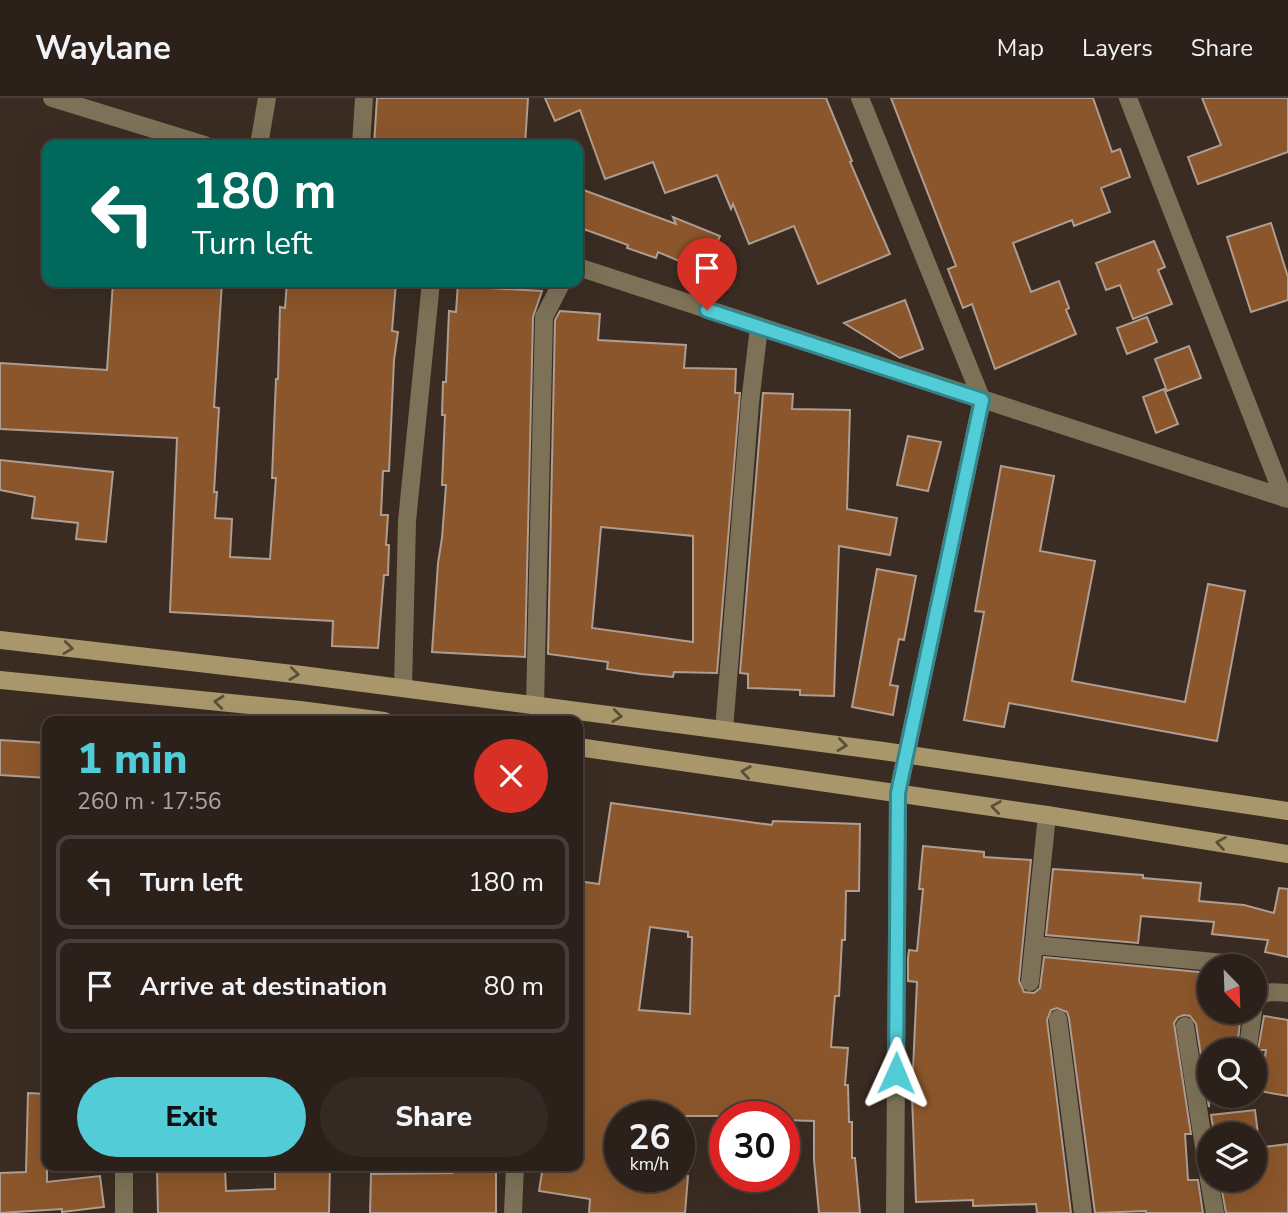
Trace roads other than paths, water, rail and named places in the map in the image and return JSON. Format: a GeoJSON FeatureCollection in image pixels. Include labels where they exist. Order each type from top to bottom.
{"type":"FeatureCollection","features":[{"type":"Feature","properties":{"kind":"street"},"geometry":{"type":"LineString","coordinates":[[52,98],[189,140]]}},
{"type":"Feature","properties":{"kind":"street"},"geometry":{"type":"LineString","coordinates":[[261,140],[267,98]]}},
{"type":"Feature","properties":{"kind":"street"},"geometry":{"type":"LineString","coordinates":[[361,140],[364,98]]}},
{"type":"Feature","properties":{"kind":"street"},"geometry":{"type":"LineString","coordinates":[[860,98],[982,400],[898,793],[895,1213]]}},
{"type":"Feature","properties":{"kind":"street"},"geometry":{"type":"LineString","coordinates":[[1128,98],[1286,499]]}},
{"type":"Feature","properties":{"kind":"street"},"geometry":{"type":"LineString","coordinates":[[583,269],[1286,499]]}},
{"type":"Feature","properties":{"kind":"street"},"geometry":{"type":"LineString","coordinates":[[402,688],[407,521],[430,287]]}},
{"type":"Feature","properties":{"kind":"street"},"geometry":{"type":"LineString","coordinates":[[535,705],[544,317],[559,287]]}},
{"type":"Feature","properties":{"kind":"street"},"geometry":{"type":"LineString","coordinates":[[724,730],[750,403],[759,327]]}},
{"type":"Feature","properties":{"kind":"street"},"geometry":{"type":"LineString","coordinates":[[0,640],[402,688],[906,754],[1288,811]]}},
{"type":"Feature","properties":{"kind":"street"},"geometry":{"type":"LineString","coordinates":[[0,680],[346,716]]}},
{"type":"Feature","properties":{"kind":"street"},"geometry":{"type":"LineString","coordinates":[[583,748],[1047,815],[1288,854]]}},
{"type":"Feature","properties":{"kind":"street"},"geometry":{"type":"LineString","coordinates":[[1030,982],[1047,815]]}},
{"type":"Feature","properties":{"kind":"street"},"geometry":{"type":"LineString","coordinates":[[1034,945],[1197,960]]}},
{"type":"Feature","properties":{"kind":"street"},"geometry":{"type":"LineString","coordinates":[[1267,992],[1288,993]]}},
{"type":"Feature","properties":{"kind":"street"},"geometry":{"type":"LineString","coordinates":[[1058,1018],[1083,1213]]}},
{"type":"Feature","properties":{"kind":"street"},"geometry":{"type":"LineString","coordinates":[[1185,1026],[1200,1122]]}},
{"type":"Feature","properties":{"kind":"street"},"geometry":{"type":"LineString","coordinates":[[124,1171],[124,1213]]}},
{"type":"Feature","properties":{"kind":"street"},"geometry":{"type":"LineString","coordinates":[[513,1213],[515,1171]]}},
{"type":"Feature","properties":{"kind":"street"},"geometry":{"type":"LineString","coordinates":[[1211,1192],[1215,1213]]}}]}
